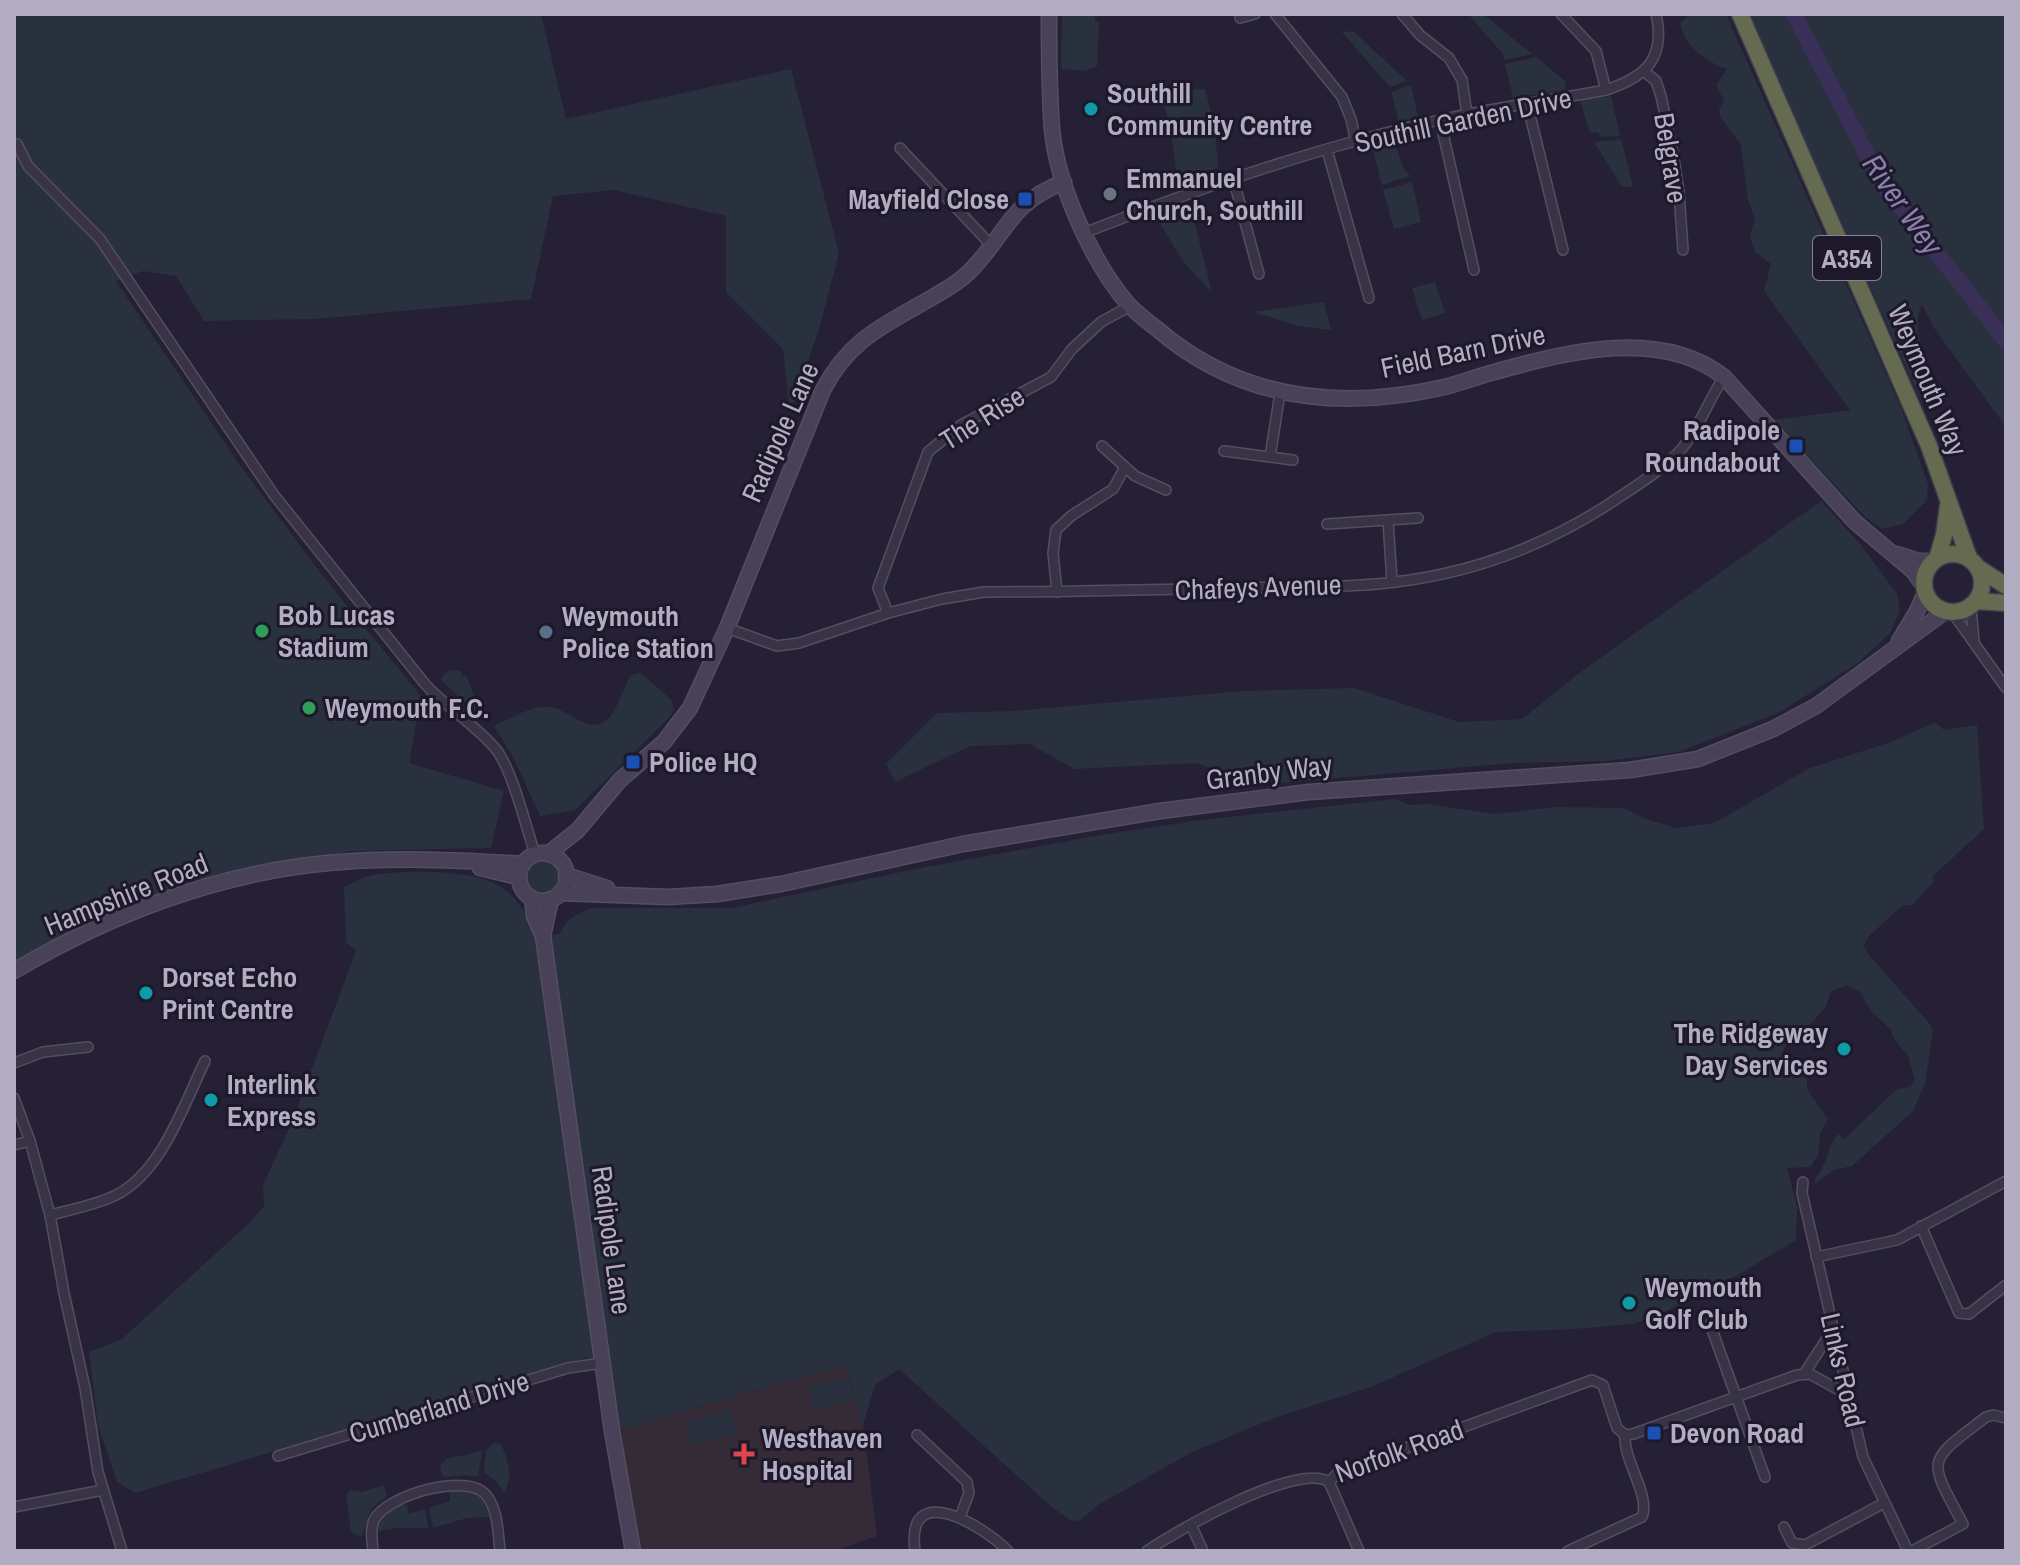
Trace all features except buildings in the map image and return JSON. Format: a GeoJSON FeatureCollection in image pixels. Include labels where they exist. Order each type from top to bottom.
{"type":"FeatureCollection","features":[{"type":"Feature","properties":{"kind":"highway","name":"Weymouth Way"},"geometry":{"type":"LineString","coordinates":[[1740,14],[1929,446],[1948,504],[1975,564]]}},
{"type":"Feature","properties":{"kind":"highway","name":"Weymouth Way"},"geometry":{"type":"LineString","coordinates":[[1935,560],[1944,535],[1948,504]]}},
{"type":"Feature","properties":{"kind":"highway"},"geometry":{"type":"LineString","coordinates":[[1935,560],[1949,555],[1975,564],[2006,586]]}},
{"type":"Feature","properties":{"kind":"highway","name":"A354"},"geometry":{"type":"LineString","coordinates":[[1924,589],[1925,571],[1935,560]]}},
{"type":"Feature","properties":{"kind":"highway","name":"A354"},"geometry":{"type":"LineString","coordinates":[[1974,604],[1982,589],[1975,564]]}},
{"type":"Feature","properties":{"kind":"highway"},"geometry":{"type":"LineString","coordinates":[[1924,589],[1935,606],[1949,612],[1974,604],[2006,603]]}},
{"type":"Feature","properties":{"kind":"main road"},"geometry":{"type":"LineString","coordinates":[[1049,14],[1052,131],[1064,182]]}},
{"type":"Feature","properties":{"kind":"main road","name":"Field Barn Drive"},"geometry":{"type":"LineString","coordinates":[[1064,182],[1084,233],[1109,278],[1130,306],[1176,346],[1204,364],[1280,393],[1333,399],[1390,396],[1440,388],[1558,356],[1600,350],[1678,352],[1708,364],[1724,377],[1855,522],[1913,571],[1924,589]]}},
{"type":"Feature","properties":{"kind":"main road","name":"Radipole Lane"},"geometry":{"type":"LineString","coordinates":[[633,1551],[602,1363],[543,936],[534,916],[532,898],[522,889],[531,862],[578,830],[620,780],[664,742],[690,708],[727,628],[835,367],[871,331],[968,273],[1018,209],[1041,191],[1064,182]]}},
{"type":"Feature","properties":{"kind":"main road","name":"Field Barn Drive"},"geometry":{"type":"LineString","coordinates":[[1893,552],[1919,561],[1935,560]]}},
{"type":"Feature","properties":{"kind":"main road","name":"Granby Way"},"geometry":{"type":"LineString","coordinates":[[1894,648],[1917,611],[1924,589]]}},
{"type":"Feature","properties":{"kind":"main road","name":"Granby Way"},"geometry":{"type":"LineString","coordinates":[[532,898],[717,894],[781,884],[963,844],[1160,811],[1294,794],[1663,766],[1698,759],[1773,729],[1816,706],[1949,612]]}},
{"type":"Feature","properties":{"kind":"main road","name":"Radipole Lane"},"geometry":{"type":"LineString","coordinates":[[543,936],[578,830]]}},
{"type":"Feature","properties":{"kind":"main road","name":"Hampshire Road"},"geometry":{"type":"LineString","coordinates":[[14,971],[89,930],[155,904],[232,880],[324,863],[406,859],[531,862]]}},
{"type":"Feature","properties":{"kind":"main road","name":"Granby Way"},"geometry":{"type":"LineString","coordinates":[[531,862],[564,869],[627,894]]}},
{"type":"Feature","properties":{"kind":"street"},"geometry":{"type":"LineString","coordinates":[[1240,18],[1255,14]]}},
{"type":"Feature","properties":{"kind":"street"},"geometry":{"type":"LineString","coordinates":[[1275,14],[1342,97],[1356,142]]}},
{"type":"Feature","properties":{"kind":"street"},"geometry":{"type":"LineString","coordinates":[[1402,14],[1420,35],[1449,58],[1462,80],[1467,114]]}},
{"type":"Feature","properties":{"kind":"street"},"geometry":{"type":"LineString","coordinates":[[1561,14],[1596,51],[1606,90]]}},
{"type":"Feature","properties":{"kind":"street"},"geometry":{"type":"LineString","coordinates":[[1645,72],[1659,44],[1656,14]]}},
{"type":"Feature","properties":{"kind":"street","name":"Southill Garden Drive"},"geometry":{"type":"LineString","coordinates":[[1084,233],[1233,178],[1327,150],[1467,114],[1606,90],[1627,83],[1645,72]]}},
{"type":"Feature","properties":{"kind":"street","name":"Belgrave"},"geometry":{"type":"LineString","coordinates":[[1645,72],[1656,81],[1669,133],[1679,192],[1683,250]]}},
{"type":"Feature","properties":{"kind":"street"},"geometry":{"type":"LineString","coordinates":[[1527,103],[1563,250]]}},
{"type":"Feature","properties":{"kind":"street"},"geometry":{"type":"LineString","coordinates":[[1440,120],[1474,270]]}},
{"type":"Feature","properties":{"kind":"street"},"geometry":{"type":"LineString","coordinates":[[17,144],[28,166],[100,239],[282,506],[425,684],[497,750],[514,790],[531,862]]}},
{"type":"Feature","properties":{"kind":"street"},"geometry":{"type":"LineString","coordinates":[[900,148],[991,245]]}},
{"type":"Feature","properties":{"kind":"street"},"geometry":{"type":"LineString","coordinates":[[1327,150],[1369,298]]}},
{"type":"Feature","properties":{"kind":"street"},"geometry":{"type":"LineString","coordinates":[[1233,178],[1259,274]]}},
{"type":"Feature","properties":{"kind":"street","name":"The Rise"},"geometry":{"type":"LineString","coordinates":[[888,613],[878,588],[928,452],[961,425],[1051,377],[1072,349],[1101,322],[1130,306]]}},
{"type":"Feature","properties":{"kind":"street","name":"Chafeys Avenue"},"geometry":{"type":"LineString","coordinates":[[727,628],[777,646],[799,643],[888,613],[984,592],[1392,582],[1434,576],[1512,555],[1579,523],[1628,491],[1676,455],[1694,433],[1710,397],[1724,377]]}},
{"type":"Feature","properties":{"kind":"street"},"geometry":{"type":"LineString","coordinates":[[1270,457],[1280,393]]}},
{"type":"Feature","properties":{"kind":"street"},"geometry":{"type":"LineString","coordinates":[[1102,446],[1135,476],[1166,490]]}},
{"type":"Feature","properties":{"kind":"street"},"geometry":{"type":"LineString","coordinates":[[1224,451],[1293,460]]}},
{"type":"Feature","properties":{"kind":"street"},"geometry":{"type":"LineString","coordinates":[[1057,592],[1053,553],[1056,530],[1071,516],[1113,489],[1125,467]]}},
{"type":"Feature","properties":{"kind":"street"},"geometry":{"type":"LineString","coordinates":[[1327,524],[1418,518]]}},
{"type":"Feature","properties":{"kind":"street"},"geometry":{"type":"LineString","coordinates":[[1388,520],[1392,582]]}},
{"type":"Feature","properties":{"kind":"street"},"geometry":{"type":"LineString","coordinates":[[1974,604],[1974,641]]}},
{"type":"Feature","properties":{"kind":"street"},"geometry":{"type":"LineString","coordinates":[[1949,612],[1974,641],[2006,688]]}},
{"type":"Feature","properties":{"kind":"street"},"geometry":{"type":"LineString","coordinates":[[14,1063],[43,1052],[88,1047]]}},
{"type":"Feature","properties":{"kind":"street"},"geometry":{"type":"LineString","coordinates":[[50,1215],[91,1205],[137,1182],[155,1160],[205,1061]]}},
{"type":"Feature","properties":{"kind":"street"},"geometry":{"type":"LineString","coordinates":[[14,1098],[30,1141],[50,1215],[85,1388],[92,1446],[122,1551]]}},
{"type":"Feature","properties":{"kind":"street"},"geometry":{"type":"LineString","coordinates":[[14,1145],[30,1141]]}},
{"type":"Feature","properties":{"kind":"street"},"geometry":{"type":"LineString","coordinates":[[1816,1257],[1897,1240],[2006,1181]]}},
{"type":"Feature","properties":{"kind":"street","name":"Links Road"},"geometry":{"type":"LineString","coordinates":[[1803,1182],[1802,1193],[1863,1457],[1910,1551]]}},
{"type":"Feature","properties":{"kind":"street"},"geometry":{"type":"LineString","coordinates":[[1921,1226],[1959,1313],[1969,1314],[2006,1285]]}},
{"type":"Feature","properties":{"kind":"street"},"geometry":{"type":"LineString","coordinates":[[1710,1324],[1765,1477]]}},
{"type":"Feature","properties":{"kind":"street"},"geometry":{"type":"LineString","coordinates":[[1804,1374],[1833,1329]]}},
{"type":"Feature","properties":{"kind":"street","name":"Cumberland Drive"},"geometry":{"type":"LineString","coordinates":[[278,1456],[568,1368],[602,1363]]}},
{"type":"Feature","properties":{"kind":"street"},"geometry":{"type":"LineString","coordinates":[[1625,1435],[1804,1374],[1815,1376],[1848,1395]]}},
{"type":"Feature","properties":{"kind":"street","name":"Norfolk Road"},"geometry":{"type":"LineString","coordinates":[[1147,1551],[1225,1506],[1284,1484],[1315,1477],[1329,1482],[1338,1473],[1592,1380],[1603,1385],[1617,1428],[1625,1435],[1625,1450],[1644,1503],[1642,1517],[1568,1551]]}},
{"type":"Feature","properties":{"kind":"street"},"geometry":{"type":"LineString","coordinates":[[1910,1551],[1963,1524],[1938,1476],[1937,1465],[1942,1450],[1986,1417],[2006,1418]]}},
{"type":"Feature","properties":{"kind":"street"},"geometry":{"type":"LineString","coordinates":[[917,1435],[967,1482],[969,1493],[960,1517]]}},
{"type":"Feature","properties":{"kind":"street"},"geometry":{"type":"LineString","coordinates":[[1329,1482],[1359,1551]]}},
{"type":"Feature","properties":{"kind":"street"},"geometry":{"type":"LineString","coordinates":[[373,1551],[371,1530],[374,1521],[388,1505],[455,1484],[476,1487],[486,1494],[492,1507],[500,1551]]}},
{"type":"Feature","properties":{"kind":"street"},"geometry":{"type":"LineString","coordinates":[[14,1507],[103,1490]]}},
{"type":"Feature","properties":{"kind":"street"},"geometry":{"type":"LineString","coordinates":[[1784,1527],[1792,1543],[1805,1545],[1884,1503]]}},
{"type":"Feature","properties":{"kind":"street"},"geometry":{"type":"LineString","coordinates":[[915,1551],[913,1529],[929,1513],[943,1512],[960,1517],[985,1531],[1008,1551]]}},
{"type":"Feature","properties":{"kind":"street"},"geometry":{"type":"LineString","coordinates":[[1191,1525],[1203,1551]]}},
{"type":"Feature","properties":{"kind":"shaded area"},"geometry":{"type":"Polygon","coordinates":[[[14,14],[541,14],[566,119],[791,69],[839,253],[820,326],[790,414],[783,349],[726,292],[726,216],[614,190],[553,196],[531,299],[316,319],[204,321],[176,276],[143,271],[116,281],[239,464],[322,575],[421,696],[409,763],[504,791],[491,848],[352,851],[194,881],[94,918],[14,963],[14,14]]]}},
{"type":"Feature","properties":{"kind":"shaded area"},"geometry":{"type":"Polygon","coordinates":[[[1062,14],[1095,14],[1095,21],[1099,22],[1097,66],[1085,71],[1061,69],[1062,14]]]}},
{"type":"Feature","properties":{"kind":"shaded area"},"geometry":{"type":"Polygon","coordinates":[[[1468,14],[1483,14],[1532,54],[1505,60],[1468,14]]]}},
{"type":"Feature","properties":{"kind":"shaded area"},"geometry":{"type":"Polygon","coordinates":[[[1690,14],[1726,14],[1901,408],[1928,484],[1927,500],[1903,524],[1882,529],[1865,517],[1774,420],[1850,410],[1764,291],[1771,264],[1755,252],[1750,236],[1755,218],[1748,201],[1741,145],[1721,118],[1719,109],[1724,101],[1716,85],[1727,69],[1704,57],[1686,38],[1680,23],[1690,14]]]}},
{"type":"Feature","properties":{"kind":"shaded area"},"geometry":{"type":"Polygon","coordinates":[[[1749,14],[2006,14],[2006,427],[1934,328],[1922,304],[1918,314],[1918,331],[1932,397],[1929,403],[1922,403],[1749,14]]]}},
{"type":"Feature","properties":{"kind":"shaded area"},"geometry":{"type":"Polygon","coordinates":[[[1341,31],[1354,32],[1407,81],[1390,87],[1341,31]]]}},
{"type":"Feature","properties":{"kind":"shaded area"},"geometry":{"type":"Polygon","coordinates":[[[1536,57],[1566,82],[1565,90],[1513,98],[1505,64],[1536,57]]]}},
{"type":"Feature","properties":{"kind":"shaded area"},"geometry":{"type":"Polygon","coordinates":[[[1411,85],[1418,117],[1399,122],[1391,92],[1411,85]]]}},
{"type":"Feature","properties":{"kind":"shaded area"},"geometry":{"type":"Polygon","coordinates":[[[1205,89],[1215,129],[1218,168],[1177,178],[1161,90],[1205,89]]]}},
{"type":"Feature","properties":{"kind":"shaded area"},"geometry":{"type":"Polygon","coordinates":[[[1611,96],[1620,136],[1602,137],[1597,132],[1590,133],[1580,100],[1611,96]]]}},
{"type":"Feature","properties":{"kind":"shaded area"},"geometry":{"type":"Polygon","coordinates":[[[1392,136],[1403,167],[1410,176],[1382,185],[1371,142],[1392,136]]]}},
{"type":"Feature","properties":{"kind":"shaded area"},"geometry":{"type":"Polygon","coordinates":[[[1621,139],[1633,187],[1622,187],[1594,142],[1621,139]]]}},
{"type":"Feature","properties":{"kind":"shaded area"},"geometry":{"type":"Polygon","coordinates":[[[1412,182],[1421,222],[1394,229],[1383,190],[1412,182]]]}},
{"type":"Feature","properties":{"kind":"shaded area"},"geometry":{"type":"Polygon","coordinates":[[[1189,213],[1193,217],[1212,292],[1185,264],[1154,214],[1189,213]]]}},
{"type":"Feature","properties":{"kind":"shaded area"},"geometry":{"type":"Polygon","coordinates":[[[1435,282],[1445,313],[1422,320],[1412,288],[1435,282]]]}},
{"type":"Feature","properties":{"kind":"shaded area"},"geometry":{"type":"Polygon","coordinates":[[[1324,302],[1331,330],[1299,326],[1253,312],[1324,302]]]}},
{"type":"Feature","properties":{"kind":"shaded area"},"geometry":{"type":"Polygon","coordinates":[[[1821,501],[1862,546],[1897,594],[1900,611],[1891,632],[1858,663],[1778,713],[1679,752],[1606,761],[1514,763],[1256,785],[1196,763],[1074,769],[1030,744],[970,746],[895,782],[886,764],[937,713],[1014,711],[1243,691],[1354,688],[1459,722],[1522,719],[1582,671],[1821,501]]]}},
{"type":"Feature","properties":{"kind":"shaded area"},"geometry":{"type":"Polygon","coordinates":[[[450,670],[466,675],[483,719],[441,680],[450,670]]]}},
{"type":"Feature","properties":{"kind":"shaded area"},"geometry":{"type":"Polygon","coordinates":[[[640,673],[672,700],[674,710],[669,718],[575,810],[540,816],[514,759],[494,726],[540,707],[555,708],[587,724],[601,724],[614,711],[631,675],[640,673]]]}},
{"type":"Feature","properties":{"kind":"shaded area","name":"Weymouth Golf Club"},"geometry":{"type":"Polygon","coordinates":[[[1935,722],[1944,730],[1977,725],[1984,829],[1933,876],[1933,883],[1912,905],[1903,905],[1869,936],[1864,945],[1868,954],[1933,1031],[1925,1084],[1913,1111],[1852,1166],[1834,1170],[1815,1183],[1838,1134],[1844,1139],[1897,1089],[1910,1087],[1915,1080],[1908,1056],[1859,991],[1847,985],[1831,991],[1826,1007],[1783,1051],[1792,1069],[1807,1079],[1807,1089],[1828,1119],[1820,1133],[1818,1157],[1811,1167],[1787,1168],[1797,1207],[1796,1240],[1741,1273],[1651,1319],[1632,1324],[1574,1329],[1496,1332],[1371,1387],[1277,1417],[1192,1452],[1098,1505],[1079,1521],[1070,1520],[1053,1508],[899,1369],[875,1385],[863,1425],[845,1366],[617,1431],[608,1361],[585,1358],[135,1493],[117,1482],[98,1425],[89,1352],[122,1339],[264,1206],[263,1185],[292,1122],[356,951],[346,942],[344,887],[362,879],[386,873],[420,872],[457,874],[489,881],[501,887],[518,903],[536,937],[560,934],[573,917],[592,908],[731,908],[915,869],[1101,835],[1201,820],[1395,799],[1410,805],[1426,804],[1495,814],[1555,807],[1624,808],[1676,828],[1714,823],[1810,768],[1891,742],[1935,722]]]}},
{"type":"Feature","properties":{"kind":"shaded area"},"geometry":{"type":"Polygon","coordinates":[[[543,861],[554,866],[559,877],[554,888],[543,893],[532,888],[527,877],[532,866],[543,861]]]}},
{"type":"Feature","properties":{"kind":"shaded area","name":"Westhaven Hospital"},"geometry":{"type":"Polygon","coordinates":[[[845,1366],[863,1425],[877,1536],[834,1551],[640,1551],[617,1431],[845,1366]]]}},
{"type":"Feature","properties":{"kind":"shaded area"},"geometry":{"type":"Polygon","coordinates":[[[846,1378],[854,1399],[815,1412],[808,1386],[846,1378]]]}},
{"type":"Feature","properties":{"kind":"shaded area"},"geometry":{"type":"Polygon","coordinates":[[[730,1408],[738,1434],[690,1445],[685,1423],[730,1408]]]}},
{"type":"Feature","properties":{"kind":"shaded area"},"geometry":{"type":"Polygon","coordinates":[[[494,1443],[500,1444],[508,1462],[509,1475],[504,1493],[497,1482],[484,1472],[486,1450],[494,1443]]]}},
{"type":"Feature","properties":{"kind":"shaded area"},"geometry":{"type":"Polygon","coordinates":[[[482,1451],[478,1477],[443,1477],[440,1466],[446,1459],[482,1451]]]}},
{"type":"Feature","properties":{"kind":"shaded area"},"geometry":{"type":"Polygon","coordinates":[[[384,1485],[387,1496],[371,1509],[362,1537],[351,1532],[346,1495],[350,1490],[362,1492],[384,1485]]]}},
{"type":"Feature","properties":{"kind":"shaded area"},"geometry":{"type":"Polygon","coordinates":[[[462,1487],[481,1496],[490,1517],[467,1518],[433,1528],[429,1508],[450,1501],[448,1489],[462,1487]]]}},
{"type":"Feature","properties":{"kind":"shaded area"},"geometry":{"type":"Polygon","coordinates":[[[407,1505],[409,1514],[425,1509],[428,1528],[378,1531],[385,1513],[407,1505]]]}},
{"type":"Feature","properties":{"kind":"waterway","name":"River Wey"},"geometry":{"type":"LineString","coordinates":[[1794,14],[1881,182],[2006,341]]}},
{"type":"Feature","properties":{"kind":"place","name":"Southill Community Centre"},"geometry":{"type":"Point","coordinates":[1091,109]}},
{"type":"Feature","properties":{"kind":"place","name":"Emmanuel Church, Southill"},"geometry":{"type":"Point","coordinates":[1110,194]}},
{"type":"Feature","properties":{"kind":"place","name":"Mayfield Close"},"geometry":{"type":"Point","coordinates":[1025,199]}},
{"type":"Feature","properties":{"kind":"place","name":"Radipole Roundabout"},"geometry":{"type":"Point","coordinates":[1796,446]}},
{"type":"Feature","properties":{"kind":"place","name":"Bob Lucas Stadium"},"geometry":{"type":"Point","coordinates":[262,631]}},
{"type":"Feature","properties":{"kind":"place","name":"Weymouth Police Station"},"geometry":{"type":"Point","coordinates":[546,632]}},
{"type":"Feature","properties":{"kind":"place","name":"Weymouth F.C."},"geometry":{"type":"Point","coordinates":[309,708]}},
{"type":"Feature","properties":{"kind":"place","name":"Police HQ"},"geometry":{"type":"Point","coordinates":[633,762]}},
{"type":"Feature","properties":{"kind":"place","name":"Dorset Echo Print Centre"},"geometry":{"type":"Point","coordinates":[146,993]}},
{"type":"Feature","properties":{"kind":"place","name":"The Ridgeway Day Services"},"geometry":{"type":"Point","coordinates":[1844,1049]}},
{"type":"Feature","properties":{"kind":"place","name":"Interlink Express"},"geometry":{"type":"Point","coordinates":[211,1100]}},
{"type":"Feature","properties":{"kind":"place","name":"Weymouth Golf Club"},"geometry":{"type":"Point","coordinates":[1629,1303]}},
{"type":"Feature","properties":{"kind":"place","name":"Devon Road"},"geometry":{"type":"Point","coordinates":[1654,1433]}},
{"type":"Feature","properties":{"kind":"place","name":"Westhaven Hospital"},"geometry":{"type":"Point","coordinates":[744,1454]}}]}
